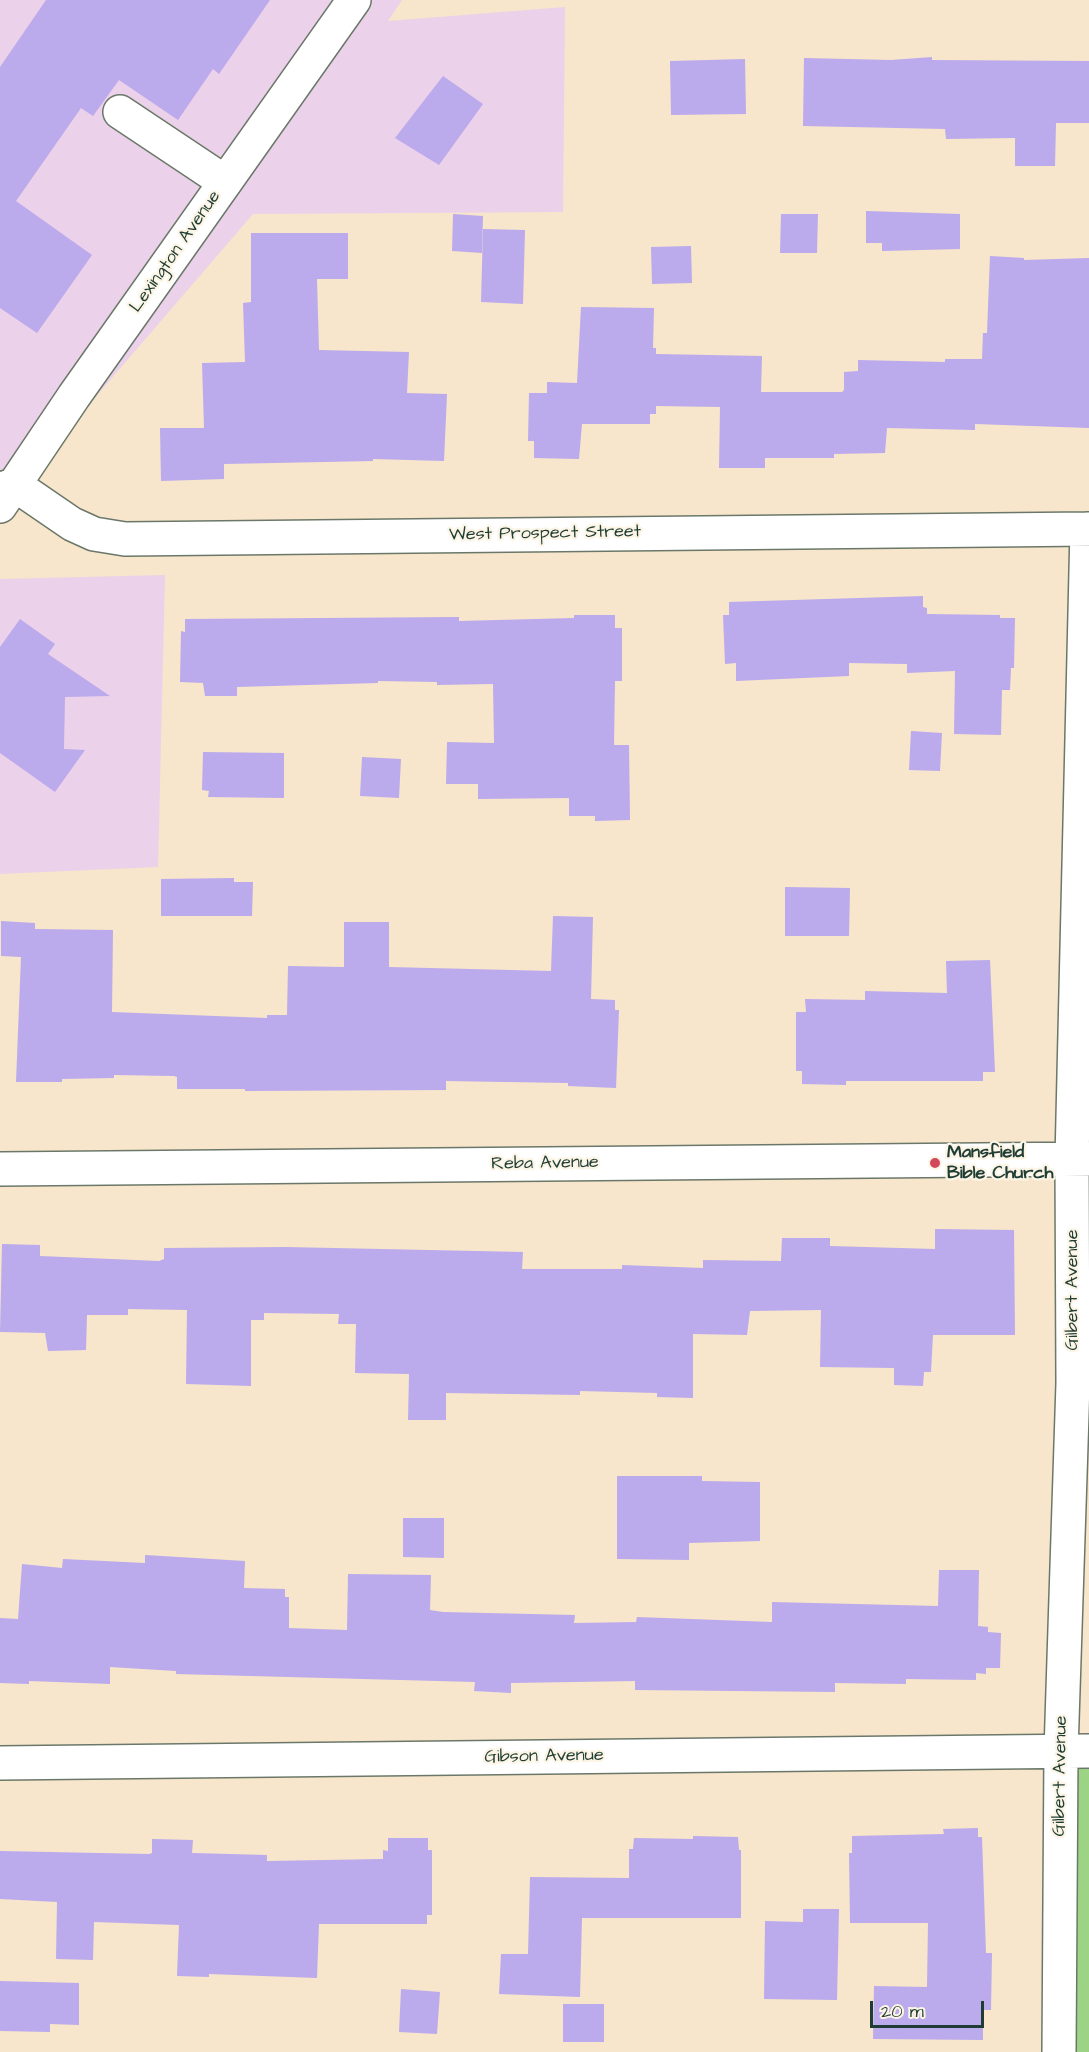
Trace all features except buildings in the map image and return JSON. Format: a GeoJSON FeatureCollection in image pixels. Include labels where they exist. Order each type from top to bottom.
{"type":"FeatureCollection","features":[{"type":"Feature","properties":{"kind":"street","name":"Lexington Avenue"},"geometry":{"type":"LineString","coordinates":[[5,493],[354,0]]}},
{"type":"Feature","properties":{"kind":"street"},"geometry":{"type":"LineString","coordinates":[[120,112],[225,182]]}},
{"type":"Feature","properties":{"kind":"street","name":"West Prospect Street"},"geometry":{"type":"LineString","coordinates":[[5,493],[94,534],[125,539],[1088,529]]}},
{"type":"Feature","properties":{"kind":"street","name":"Gilbert Avenue"},"geometry":{"type":"LineString","coordinates":[[1059,2052],[1075,1751],[1073,1383],[1081,1159],[1088,529]]}},
{"type":"Feature","properties":{"kind":"street","name":"Reba Avenue"},"geometry":{"type":"LineString","coordinates":[[0,1169],[1081,1159]]}},
{"type":"Feature","properties":{"kind":"street","name":"Gibson Avenue"},"geometry":{"type":"LineString","coordinates":[[0,1763],[1075,1751]]}},
{"type":"Feature","properties":{"kind":"shaded area"},"geometry":{"type":"Polygon","coordinates":[[[0,0],[402,0],[388,21],[565,7],[563,212],[253,214],[0,508],[0,0]]]}},
{"type":"Feature","properties":{"kind":"shaded area"},"geometry":{"type":"Polygon","coordinates":[[[165,575],[158,867],[0,874],[0,579],[165,575]]]}},
{"type":"Feature","properties":{"kind":"green space"},"geometry":{"type":"Polygon","coordinates":[[[1061,1751],[1089,1751],[1089,2052],[1059,2052],[1061,1751]]]}},
{"type":"Feature","properties":{"kind":"place","name":"Mansfield Bible Church"},"geometry":{"type":"Point","coordinates":[935,1163]}}]}
